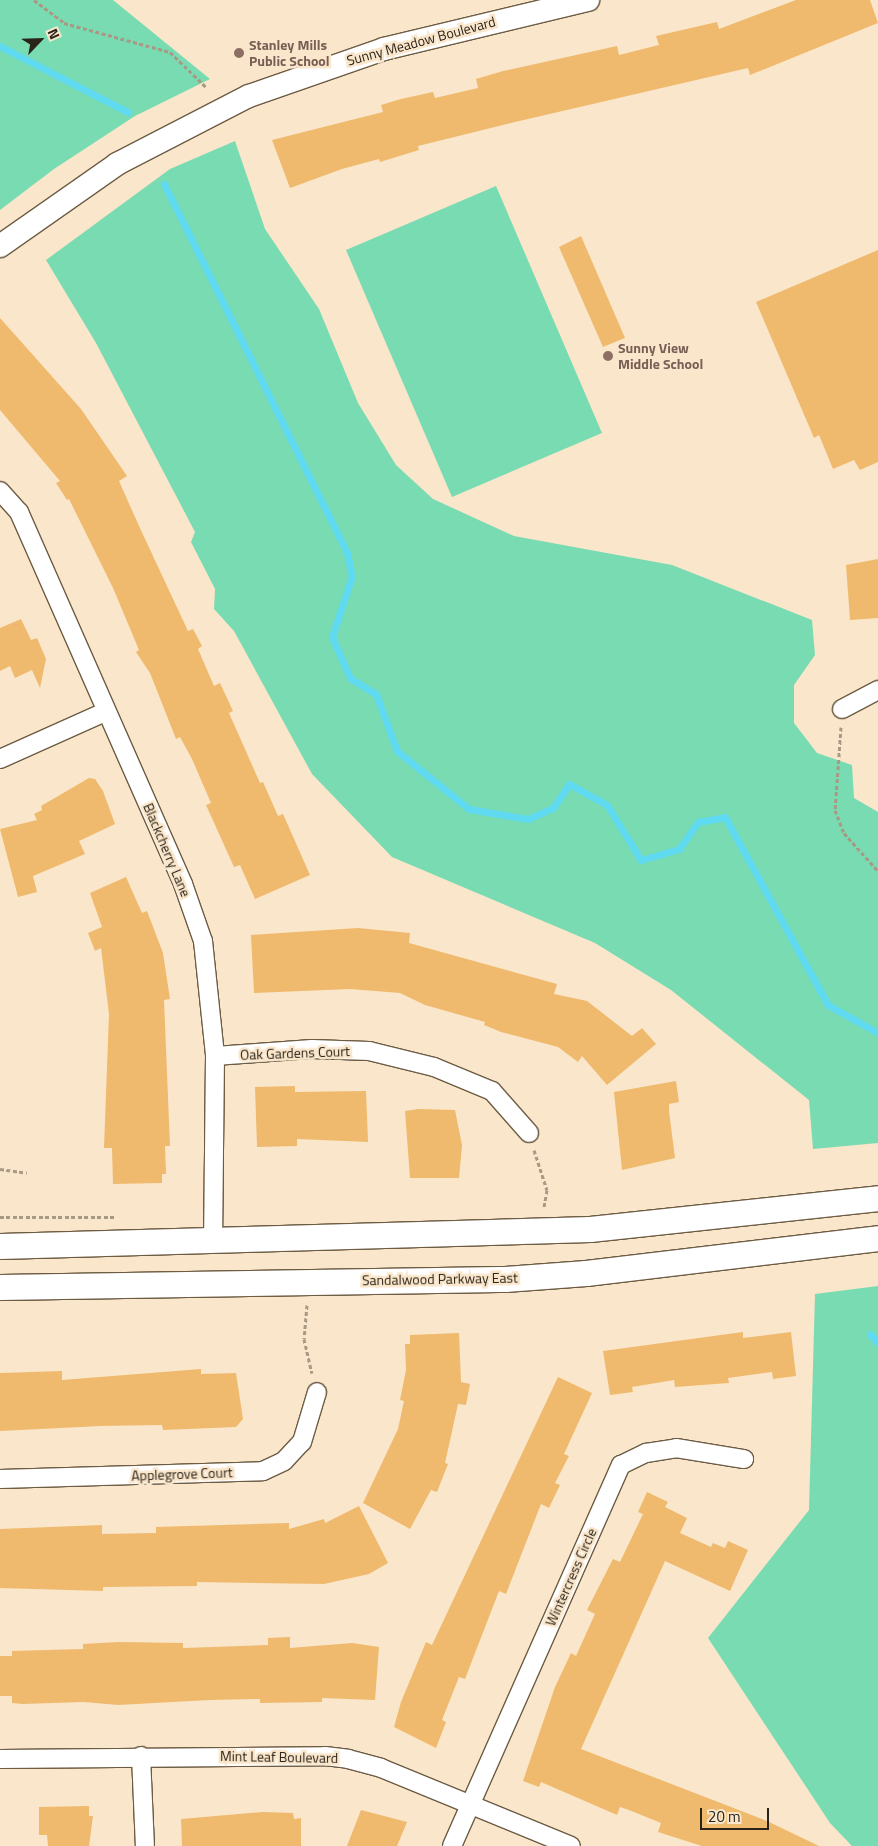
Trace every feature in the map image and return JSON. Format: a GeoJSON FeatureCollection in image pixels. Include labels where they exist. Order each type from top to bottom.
{"type":"FeatureCollection","features":[{"type":"Feature","properties":{"kind":"main road"},"geometry":{"type":"LineString","coordinates":[[0,1246],[590,1229],[878,1198]]}},
{"type":"Feature","properties":{"kind":"main road","name":"Sandalwood Parkway East"},"geometry":{"type":"LineString","coordinates":[[0,1287],[505,1279],[596,1272],[878,1238]]}},
{"type":"Feature","properties":{"kind":"street","name":"Sunny Meadow Boulevard"},"geometry":{"type":"LineString","coordinates":[[0,246],[117,164],[250,96],[384,48],[588,0]]}},
{"type":"Feature","properties":{"kind":"street","name":"Blackcherry Lane"},"geometry":{"type":"LineString","coordinates":[[0,491],[19,512],[105,712],[183,884],[203,941],[215,1056],[213,1239]]}},
{"type":"Feature","properties":{"kind":"street"},"geometry":{"type":"LineString","coordinates":[[842,710],[878,690]]}},
{"type":"Feature","properties":{"kind":"street"},"geometry":{"type":"LineString","coordinates":[[0,759],[105,712]]}},
{"type":"Feature","properties":{"kind":"street","name":"Oak Gardens Court"},"geometry":{"type":"LineString","coordinates":[[215,1056],[312,1049],[369,1051],[434,1067],[492,1091],[529,1133]]}},
{"type":"Feature","properties":{"kind":"street","name":"Applegrove Court"},"geometry":{"type":"LineString","coordinates":[[0,1480],[262,1471],[284,1461],[302,1442],[317,1392]]}},
{"type":"Feature","properties":{"kind":"street","name":"Wintercress Circle"},"geometry":{"type":"LineString","coordinates":[[452,1846],[469,1804],[621,1466],[646,1453],[676,1448],[744,1459]]}},
{"type":"Feature","properties":{"kind":"street"},"geometry":{"type":"LineString","coordinates":[[140,1756],[145,1846]]}},
{"type":"Feature","properties":{"kind":"street","name":"Mint Leaf Boulevard"},"geometry":{"type":"LineString","coordinates":[[0,1759],[140,1756],[348,1759],[469,1804],[571,1846]]}},
{"type":"Feature","properties":{"kind":"path"},"geometry":{"type":"LineString","coordinates":[[34,0],[64,23],[170,52],[206,87]]}},
{"type":"Feature","properties":{"kind":"path"},"geometry":{"type":"LineString","coordinates":[[842,710],[835,810],[844,833],[878,871]]}},
{"type":"Feature","properties":{"kind":"path"},"geometry":{"type":"LineString","coordinates":[[529,1133],[547,1190],[543,1212]]}},
{"type":"Feature","properties":{"kind":"path"},"geometry":{"type":"LineString","coordinates":[[0,1169],[27,1172]]}},
{"type":"Feature","properties":{"kind":"path"},"geometry":{"type":"LineString","coordinates":[[308,1297],[304,1339],[317,1392]]}},
{"type":"Feature","properties":{"kind":"green space"},"geometry":{"type":"Polygon","coordinates":[[[0,0],[113,0],[210,79],[135,116],[54,169],[0,210],[0,0]]]}},
{"type":"Feature","properties":{"kind":"green space"},"geometry":{"type":"Polygon","coordinates":[[[235,141],[265,229],[319,309],[358,403],[396,465],[433,499],[514,536],[672,565],[812,620],[815,655],[794,685],[794,723],[817,753],[852,765],[854,798],[878,812],[878,1143],[813,1149],[809,1100],[671,990],[595,943],[392,857],[312,774],[234,631],[214,609],[215,589],[191,542],[195,532],[96,343],[46,260],[170,169],[235,141]]]}},
{"type":"Feature","properties":{"kind":"green space"},"geometry":{"type":"Polygon","coordinates":[[[496,186],[602,433],[452,497],[346,250],[496,186]]]}},
{"type":"Feature","properties":{"kind":"green space"},"geometry":{"type":"Polygon","coordinates":[[[878,1286],[878,1846],[852,1846],[830,1823],[708,1638],[809,1510],[815,1294],[878,1286]]]}},
{"type":"Feature","properties":{"kind":"building"},"geometry":{"type":"Polygon","coordinates":[[[796,0],[870,0],[878,23],[750,75],[748,68],[515,122],[418,146],[419,150],[380,162],[379,159],[342,169],[290,188],[272,140],[383,112],[381,105],[401,99],[433,92],[435,98],[478,88],[476,79],[503,71],[617,46],[619,55],[659,45],[656,36],[717,22],[719,29],[796,0]]]}},
{"type":"Feature","properties":{"kind":"building"},"geometry":{"type":"Polygon","coordinates":[[[581,236],[625,338],[603,347],[559,247],[581,236]]]}},
{"type":"Feature","properties":{"kind":"building"},"geometry":{"type":"Polygon","coordinates":[[[878,250],[878,462],[860,470],[854,460],[833,469],[819,435],[814,438],[756,302],[878,250]]]}},
{"type":"Feature","properties":{"kind":"building"},"geometry":{"type":"Polygon","coordinates":[[[0,318],[81,409],[127,476],[119,481],[139,526],[188,631],[193,629],[202,646],[198,649],[214,686],[220,683],[233,711],[229,713],[260,783],[263,782],[278,816],[283,814],[310,875],[255,899],[240,865],[234,867],[206,805],[211,803],[192,759],[180,737],[176,739],[150,673],[136,652],[139,650],[113,588],[69,499],[67,500],[56,483],[60,481],[0,410],[0,318]]]}},
{"type":"Feature","properties":{"kind":"building"},"geometry":{"type":"Polygon","coordinates":[[[878,559],[878,618],[850,620],[846,565],[878,559]]]}},
{"type":"Feature","properties":{"kind":"building"},"geometry":{"type":"Polygon","coordinates":[[[21,619],[31,640],[37,638],[46,659],[40,688],[32,670],[15,678],[10,666],[0,671],[0,628],[21,619]]]}},
{"type":"Feature","properties":{"kind":"building"},"geometry":{"type":"Polygon","coordinates":[[[89,778],[95,779],[103,791],[115,824],[79,841],[85,854],[33,876],[37,892],[18,897],[0,829],[37,820],[34,814],[42,810],[41,806],[89,778]]]}},
{"type":"Feature","properties":{"kind":"building"},"geometry":{"type":"Polygon","coordinates":[[[126,877],[142,913],[147,911],[163,953],[170,999],[164,1000],[170,1146],[165,1146],[166,1174],[162,1174],[162,1183],[113,1184],[112,1148],[104,1148],[109,1014],[101,948],[95,951],[88,933],[102,927],[90,893],[126,877]]]}},
{"type":"Feature","properties":{"kind":"building"},"geometry":{"type":"Polygon","coordinates":[[[358,928],[410,933],[409,943],[557,984],[554,994],[587,1001],[632,1036],[642,1028],[656,1044],[607,1085],[582,1056],[578,1062],[558,1047],[501,1032],[484,1025],[485,1022],[425,1005],[400,993],[350,989],[254,993],[251,935],[358,928]]]}},
{"type":"Feature","properties":{"kind":"building"},"geometry":{"type":"Polygon","coordinates":[[[676,1081],[679,1102],[669,1104],[675,1158],[622,1170],[614,1092],[676,1081]]]}},
{"type":"Feature","properties":{"kind":"building"},"geometry":{"type":"Polygon","coordinates":[[[295,1086],[295,1092],[366,1091],[368,1142],[297,1139],[297,1146],[257,1147],[255,1087],[295,1086]]]}},
{"type":"Feature","properties":{"kind":"building"},"geometry":{"type":"Polygon","coordinates":[[[418,1109],[455,1110],[462,1145],[459,1178],[410,1178],[405,1111],[418,1109]]]}},
{"type":"Feature","properties":{"kind":"building"},"geometry":{"type":"Polygon","coordinates":[[[743,1332],[743,1338],[791,1332],[796,1376],[773,1379],[772,1372],[728,1378],[729,1383],[675,1387],[674,1380],[632,1387],[633,1392],[610,1395],[603,1351],[743,1332]]]}},
{"type":"Feature","properties":{"kind":"building"},"geometry":{"type":"Polygon","coordinates":[[[459,1333],[461,1382],[470,1384],[466,1405],[458,1404],[445,1463],[448,1464],[437,1492],[431,1490],[410,1529],[363,1503],[398,1429],[404,1401],[400,1400],[406,1370],[405,1344],[410,1344],[410,1335],[459,1333]]]}},
{"type":"Feature","properties":{"kind":"building"},"geometry":{"type":"Polygon","coordinates":[[[201,1369],[201,1374],[236,1373],[243,1419],[236,1427],[163,1430],[162,1425],[101,1426],[0,1431],[0,1373],[62,1371],[62,1380],[201,1369]]]}},
{"type":"Feature","properties":{"kind":"building"},"geometry":{"type":"Polygon","coordinates":[[[558,1377],[592,1393],[564,1454],[569,1456],[555,1483],[560,1485],[549,1508],[541,1504],[506,1594],[499,1591],[465,1679],[459,1677],[442,1720],[446,1722],[436,1748],[394,1727],[401,1702],[426,1642],[432,1645],[558,1377]]]}},
{"type":"Feature","properties":{"kind":"building"},"geometry":{"type":"Polygon","coordinates":[[[647,1492],[668,1502],[665,1507],[687,1518],[680,1533],[711,1547],[713,1543],[725,1548],[728,1541],[748,1550],[730,1591],[665,1561],[581,1749],[767,1821],[819,1846],[702,1846],[658,1832],[661,1823],[629,1810],[620,1807],[617,1815],[541,1782],[539,1787],[523,1781],[555,1687],[571,1653],[576,1656],[595,1614],[587,1610],[613,1559],[620,1562],[643,1514],[638,1512],[647,1492]]]}},
{"type":"Feature","properties":{"kind":"building"},"geometry":{"type":"Polygon","coordinates":[[[359,1506],[388,1563],[369,1574],[324,1584],[197,1582],[197,1586],[103,1587],[103,1591],[0,1588],[0,1529],[102,1525],[102,1534],[156,1533],[156,1527],[289,1523],[289,1529],[324,1519],[325,1523],[359,1506]]]}},
{"type":"Feature","properties":{"kind":"building"},"geometry":{"type":"Polygon","coordinates":[[[290,1637],[290,1648],[352,1643],[379,1647],[375,1700],[322,1698],[322,1702],[260,1703],[260,1699],[118,1705],[84,1702],[22,1704],[12,1703],[12,1696],[0,1696],[0,1656],[12,1656],[12,1651],[83,1649],[83,1644],[118,1642],[183,1643],[183,1648],[268,1645],[268,1638],[290,1637]]]}},
{"type":"Feature","properties":{"kind":"building"},"geometry":{"type":"Polygon","coordinates":[[[89,1806],[89,1816],[93,1816],[89,1846],[48,1846],[47,1835],[39,1835],[39,1807],[89,1806]]]}},
{"type":"Feature","properties":{"kind":"building"},"geometry":{"type":"Polygon","coordinates":[[[361,1810],[407,1822],[397,1846],[347,1846],[361,1810]]]}},
{"type":"Feature","properties":{"kind":"building"},"geometry":{"type":"Polygon","coordinates":[[[263,1812],[293,1813],[294,1819],[301,1818],[301,1846],[182,1846],[181,1819],[263,1812]]]}},
{"type":"Feature","properties":{"kind":"waterway"},"geometry":{"type":"LineString","coordinates":[[0,46],[128,112]]}},
{"type":"Feature","properties":{"kind":"waterway"},"geometry":{"type":"LineString","coordinates":[[164,184],[347,553],[352,576],[332,637],[350,678],[376,694],[397,751],[469,809],[528,819],[553,808],[569,784],[607,805],[641,860],[679,849],[698,822],[725,817],[828,1005],[878,1033]]}},
{"type":"Feature","properties":{"kind":"waterway"},"geometry":{"type":"LineString","coordinates":[[870,1334],[878,1344]]}},
{"type":"Feature","properties":{"kind":"place","name":"Stanley Mills Public School"},"geometry":{"type":"Point","coordinates":[239,53]}},
{"type":"Feature","properties":{"kind":"place","name":"Sunny View Middle School"},"geometry":{"type":"Point","coordinates":[608,356]}}]}
